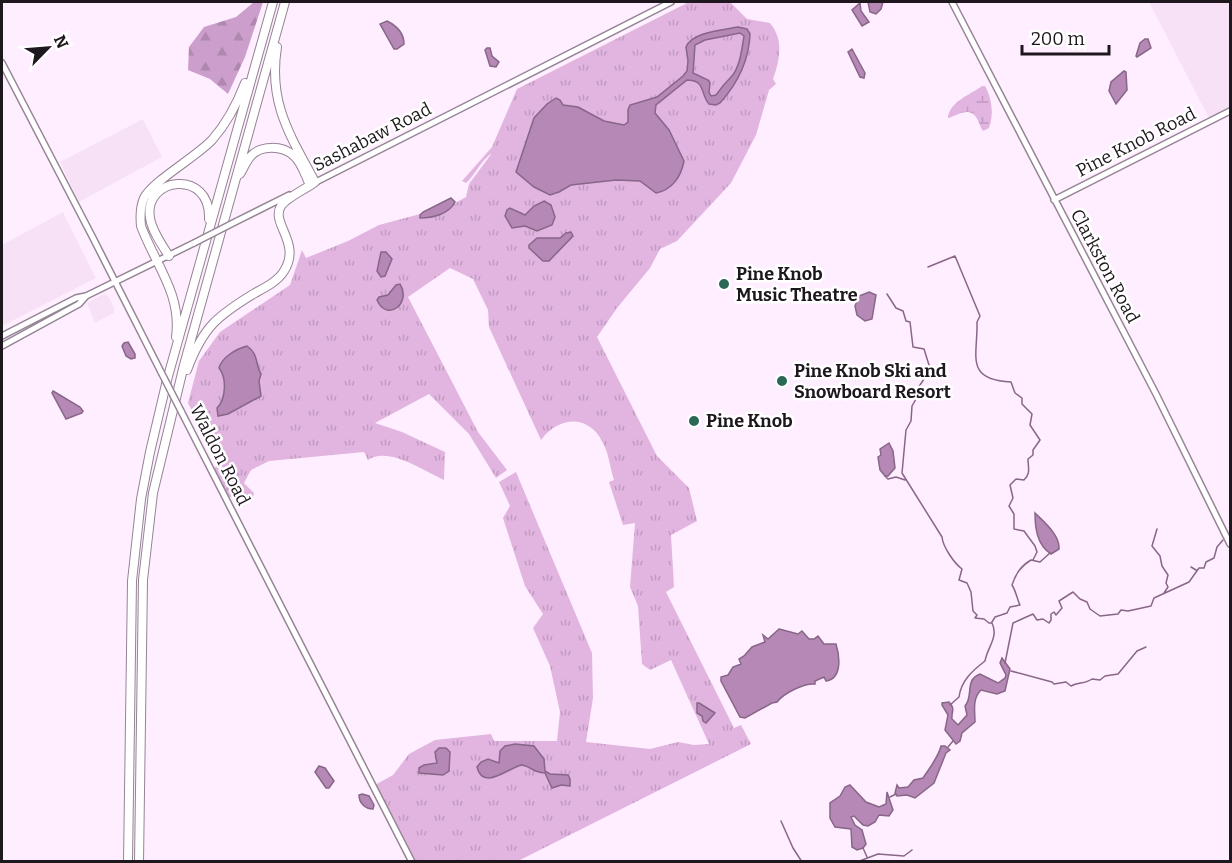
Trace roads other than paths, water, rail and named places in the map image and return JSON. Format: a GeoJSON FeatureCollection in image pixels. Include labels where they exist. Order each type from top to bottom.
{"type":"FeatureCollection","features":[{"type":"Feature","properties":{"kind":"highway"},"geometry":{"type":"LineString","coordinates":[[164,374],[198,275],[273,2]]}},
{"type":"Feature","properties":{"kind":"highway"},"geometry":{"type":"LineString","coordinates":[[285,3],[274,63],[276,93],[286,128],[312,184]]}},
{"type":"Feature","properties":{"kind":"highway"},"geometry":{"type":"LineString","coordinates":[[179,390],[285,3]]}},
{"type":"Feature","properties":{"kind":"highway"},"geometry":{"type":"LineString","coordinates":[[128,861],[130,658],[134,556],[144,482],[164,374],[177,321],[171,288],[141,226],[140,215],[143,201],[153,187],[200,151],[223,127],[240,98],[260,43]]}},
{"type":"Feature","properties":{"kind":"highway"},"geometry":{"type":"LineString","coordinates":[[232,192],[249,158],[257,152],[271,148],[293,155],[312,184]]}},
{"type":"Feature","properties":{"kind":"highway"},"geometry":{"type":"LineString","coordinates":[[169,256],[149,215],[152,201],[160,190],[177,183],[196,188],[207,202],[209,229]]}},
{"type":"Feature","properties":{"kind":"highway"},"geometry":{"type":"LineString","coordinates":[[139,861],[145,557],[153,493],[167,429],[179,390],[199,342],[213,322],[273,283],[285,270],[290,247],[279,220],[279,210],[285,201],[312,184]]}},
{"type":"Feature","properties":{"kind":"main road","name":"Sashabaw Road"},"geometry":{"type":"LineString","coordinates":[[2,346],[65,308],[76,298],[86,296],[169,256],[671,2]]}},
{"type":"Feature","properties":{"kind":"main road","name":"Clarkston Road"},"geometry":{"type":"LineString","coordinates":[[952,2],[1156,394],[1230,544]]}},
{"type":"Feature","properties":{"kind":"main road","name":"Waldon Road"},"geometry":{"type":"LineString","coordinates":[[2,63],[164,374],[412,861]]}},
{"type":"Feature","properties":{"kind":"main road","name":"Pine Knob Road"},"geometry":{"type":"LineString","coordinates":[[1054,200],[1230,111]]}},
{"type":"Feature","properties":{"kind":"main road","name":"Sashabaw Road"},"geometry":{"type":"LineString","coordinates":[[2,336],[65,308]]}},
{"type":"Feature","properties":{"kind":"main road"},"geometry":{"type":"LineString","coordinates":[[22,327],[25,329],[24,334]]}},
{"type":"Feature","properties":{"kind":"waterway"},"geometry":{"type":"LineString","coordinates":[[928,267],[955,256],[980,316],[977,322],[976,355],[980,371],[996,380],[1011,382],[1015,393],[1022,398],[1022,404],[1032,414],[1030,425],[1040,440],[1033,450],[1033,455],[1028,459],[1028,475],[1024,480],[1016,479],[1010,485],[1013,498],[1009,506],[1014,514],[1014,529],[1024,531],[1035,546],[1037,552],[1033,560]]}},
{"type":"Feature","properties":{"kind":"waterway"},"geometry":{"type":"LineString","coordinates":[[887,294],[896,308],[903,311],[906,321],[910,322],[913,347],[924,349],[931,367],[929,370],[927,368],[924,370],[924,379],[914,394],[916,399],[912,406],[911,421],[906,430],[902,473],[942,537],[949,554],[962,569],[959,580],[967,583],[971,592],[973,611],[977,615],[975,618],[992,623],[994,628],[985,661],[968,677],[959,697],[950,705]]}},
{"type":"Feature","properties":{"kind":"waterway"},"geometry":{"type":"LineString","coordinates":[[885,476],[888,479],[896,477],[905,480]]}},
{"type":"Feature","properties":{"kind":"waterway"},"geometry":{"type":"LineString","coordinates":[[1157,529],[1152,546],[1160,556],[1162,566],[1168,575],[1166,583],[1168,587],[1164,593]]}},
{"type":"Feature","properties":{"kind":"waterway"},"geometry":{"type":"LineString","coordinates":[[1005,663],[1013,623],[1033,614],[1037,620],[1043,619],[1049,623],[1051,614],[1054,612],[1056,615],[1062,608],[1059,601],[1073,592],[1087,602],[1090,609],[1100,616],[1118,614],[1121,610],[1128,611],[1151,606],[1154,598],[1189,582],[1199,568],[1204,568],[1206,562],[1214,558],[1217,547],[1223,540]]}},
{"type":"Feature","properties":{"kind":"waterway"},"geometry":{"type":"LineString","coordinates":[[992,622],[995,617],[1007,613],[1010,607],[1020,605],[1012,585],[1022,567],[1031,560],[1040,562],[1050,553]]}},
{"type":"Feature","properties":{"kind":"waterway"},"geometry":{"type":"LineString","coordinates":[[1191,567],[1196,570]]}},
{"type":"Feature","properties":{"kind":"waterway"},"geometry":{"type":"LineString","coordinates":[[1011,671],[1054,684],[1066,682],[1071,686],[1118,674],[1137,651],[1146,647]]}},
{"type":"Feature","properties":{"kind":"waterway"},"geometry":{"type":"LineString","coordinates":[[948,747],[953,741]]}},
{"type":"Feature","properties":{"kind":"waterway"},"geometry":{"type":"LineString","coordinates":[[890,797],[896,794]]}},
{"type":"Feature","properties":{"kind":"waterway"},"geometry":{"type":"LineString","coordinates":[[781,821],[802,862]]}},
{"type":"Feature","properties":{"kind":"waterway"},"geometry":{"type":"LineString","coordinates":[[863,848],[867,857]]}},
{"type":"Feature","properties":{"kind":"waterway"},"geometry":{"type":"LineString","coordinates":[[857,862],[878,854],[904,856],[912,850]]}},
{"type":"Feature","properties":{"kind":"place","name":"Pine Knob Music Theatre"},"geometry":{"type":"Point","coordinates":[724,284]}},
{"type":"Feature","properties":{"kind":"place","name":"Pine Knob Ski and Snowboard Resort"},"geometry":{"type":"Point","coordinates":[782,381]}},
{"type":"Feature","properties":{"kind":"place","name":"Pine Knob"},"geometry":{"type":"Point","coordinates":[694,421]}}]}
